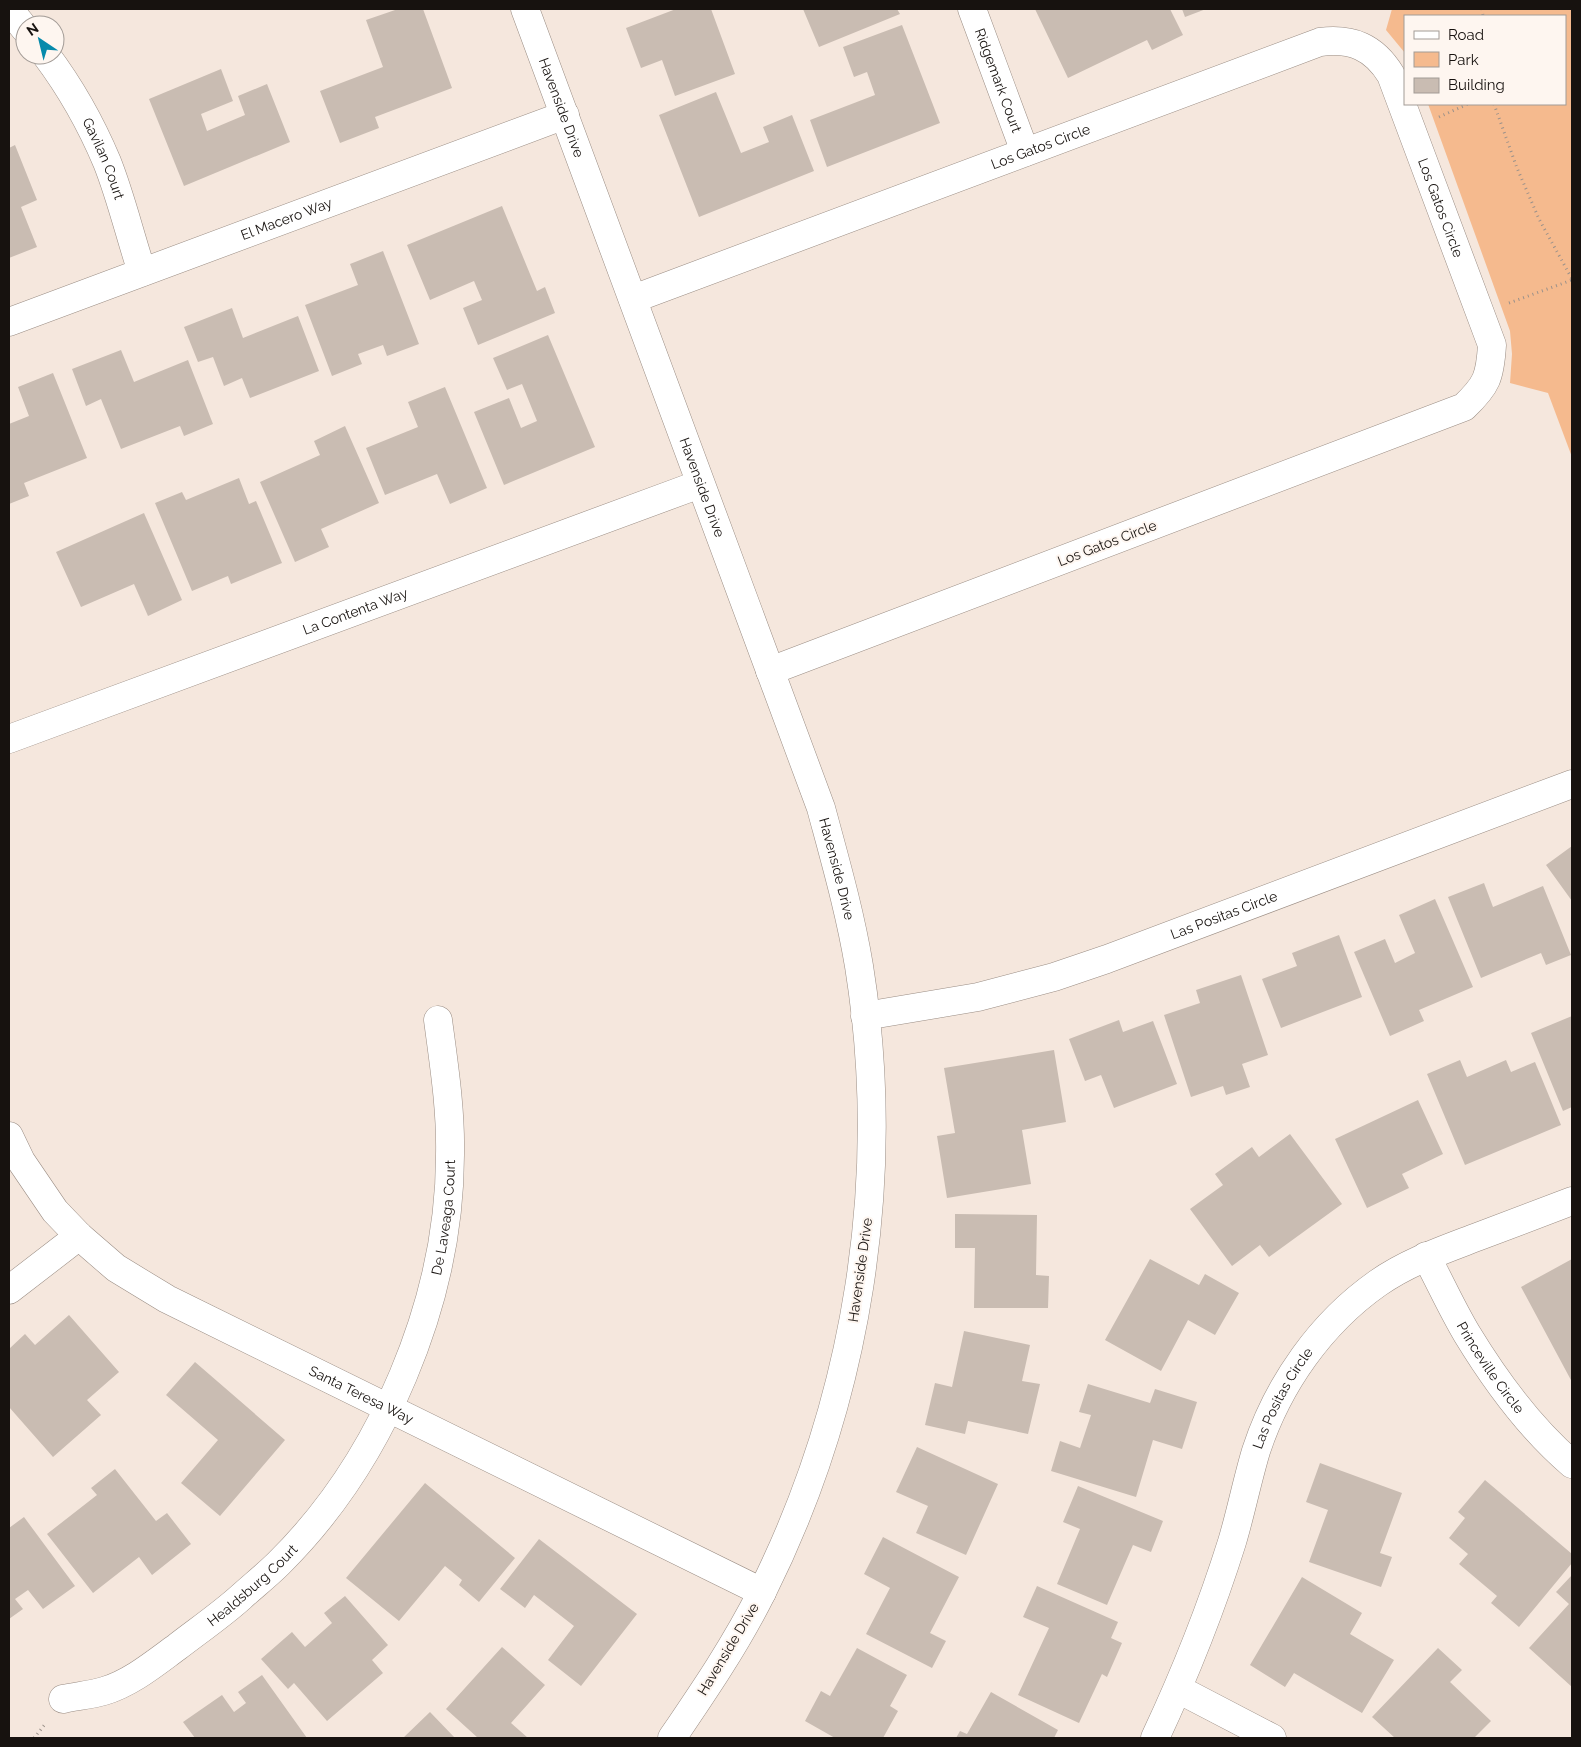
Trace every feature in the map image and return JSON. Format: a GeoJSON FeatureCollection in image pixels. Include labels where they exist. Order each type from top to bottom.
{"type":"FeatureCollection","features":[{"type":"Feature","properties":{"kind":"street","name":"Havenside Drive"},"geometry":{"type":"LineString","coordinates":[[525,9],[821,808],[844,894],[858,965],[865,1016],[872,1107],[871,1179],[865,1250],[851,1338],[825,1434],[799,1510],[762,1592],[719,1669],[672,1738]]}},
{"type":"Feature","properties":{"kind":"street","name":"Ridgemark Court"},"geometry":{"type":"LineString","coordinates":[[972,9],[1025,152]]}},
{"type":"Feature","properties":{"kind":"street","name":"Los Gatos Circle"},"geometry":{"type":"LineString","coordinates":[[633,299],[1320,42],[1338,40],[1365,47],[1385,64],[1391,75],[1492,345],[1490,371],[1480,392],[1464,407],[770,671]]}},
{"type":"Feature","properties":{"kind":"street","name":"Gavilan Court"},"geometry":{"type":"LineString","coordinates":[[54,65],[86,117],[107,162],[142,272]]}},
{"type":"Feature","properties":{"kind":"street","name":"El Macero Way"},"geometry":{"type":"LineString","coordinates":[[9,322],[565,115]]}},
{"type":"Feature","properties":{"kind":"street","name":"La Contenta Way"},"geometry":{"type":"LineString","coordinates":[[9,740],[700,484]]}},
{"type":"Feature","properties":{"kind":"street","name":"Las Positas Circle"},"geometry":{"type":"LineString","coordinates":[[865,1016],[978,997],[1054,977],[1107,959],[1572,784]]}},
{"type":"Feature","properties":{"kind":"street","name":"De Laveaga Court"},"geometry":{"type":"LineString","coordinates":[[388,1408],[413,1352],[432,1292],[446,1220],[450,1157],[449,1105],[438,1020]]}},
{"type":"Feature","properties":{"kind":"street","name":"Santa Teresa Way"},"geometry":{"type":"LineString","coordinates":[[9,1136],[21,1161],[55,1211],[79,1236],[116,1268],[168,1299],[762,1592]]}},
{"type":"Feature","properties":{"kind":"street","name":"Las Positas Circle"},"geometry":{"type":"LineString","coordinates":[[1155,1738],[1178,1689],[1198,1639],[1229,1550],[1257,1450],[1277,1400],[1305,1353],[1341,1313],[1379,1283],[1426,1256],[1572,1201]]}},
{"type":"Feature","properties":{"kind":"street"},"geometry":{"type":"LineString","coordinates":[[9,1290],[79,1236]]}},
{"type":"Feature","properties":{"kind":"street","name":"Princeville Circle"},"geometry":{"type":"LineString","coordinates":[[1426,1256],[1481,1357],[1516,1406],[1572,1464]]}},
{"type":"Feature","properties":{"kind":"street","name":"Healdsburg Court"},"geometry":{"type":"LineString","coordinates":[[62,1699],[105,1691],[140,1674],[225,1611],[280,1562],[321,1515],[357,1464],[388,1408]]}},
{"type":"Feature","properties":{"kind":"street"},"geometry":{"type":"LineString","coordinates":[[1178,1689],[1272,1738]]}},
{"type":"Feature","properties":{"kind":"path"},"geometry":{"type":"LineString","coordinates":[[1480,314],[1572,280],[1539,219],[1517,168],[1494,105]]}},
{"type":"Feature","properties":{"kind":"green space"},"geometry":{"type":"Polygon","coordinates":[[[1392,9],[1572,9],[1572,457],[1548,393],[1510,383],[1512,354],[1510,331],[1428,105],[1566,105],[1566,15],[1404,15],[1404,52],[1386,30],[1392,9]]]}},
{"type":"Feature","properties":{"kind":"building"},"geometry":{"type":"Polygon","coordinates":[[[398,9],[423,9],[452,88],[375,117],[379,128],[340,143],[320,91],[383,67],[366,20],[398,9]]]}},
{"type":"Feature","properties":{"kind":"building"},"geometry":{"type":"Polygon","coordinates":[[[676,9],[711,9],[735,74],[675,96],[662,60],[641,68],[626,28],[676,9]]]}},
{"type":"Feature","properties":{"kind":"building"},"geometry":{"type":"Polygon","coordinates":[[[803,9],[897,9],[900,14],[819,47],[803,9]]]}},
{"type":"Feature","properties":{"kind":"building"},"geometry":{"type":"Polygon","coordinates":[[[1035,9],[1170,9],[1183,35],[1152,50],[1147,40],[1068,78],[1035,9]]]}},
{"type":"Feature","properties":{"kind":"building"},"geometry":{"type":"Polygon","coordinates":[[[1182,9],[1206,9],[1185,17],[1182,9]]]}},
{"type":"Feature","properties":{"kind":"building"},"geometry":{"type":"Polygon","coordinates":[[[902,25],[940,123],[827,167],[810,120],[875,95],[867,72],[854,77],[843,47],[902,25]]]}},
{"type":"Feature","properties":{"kind":"building"},"geometry":{"type":"Polygon","coordinates":[[[221,69],[233,101],[201,114],[207,131],[245,115],[238,96],[267,84],[290,142],[184,186],[149,99],[221,69]]]}},
{"type":"Feature","properties":{"kind":"building"},"geometry":{"type":"Polygon","coordinates":[[[716,92],[741,153],[769,142],[763,127],[792,115],[814,171],[699,217],[659,115],[716,92]]]}},
{"type":"Feature","properties":{"kind":"building"},"geometry":{"type":"Polygon","coordinates":[[[15,145],[37,200],[21,207],[37,247],[9,258],[9,148],[15,145]]]}},
{"type":"Feature","properties":{"kind":"building"},"geometry":{"type":"Polygon","coordinates":[[[502,206],[537,291],[545,287],[555,313],[478,345],[463,308],[482,300],[474,281],[430,300],[407,245],[502,206]]]}},
{"type":"Feature","properties":{"kind":"building"},"geometry":{"type":"Polygon","coordinates":[[[383,251],[419,344],[387,356],[383,345],[358,354],[362,364],[332,376],[305,305],[358,285],[350,264],[383,251]]]}},
{"type":"Feature","properties":{"kind":"building"},"geometry":{"type":"Polygon","coordinates":[[[232,308],[243,338],[298,316],[319,371],[250,398],[242,378],[224,386],[213,357],[198,362],[184,327],[232,308]]]}},
{"type":"Feature","properties":{"kind":"building"},"geometry":{"type":"Polygon","coordinates":[[[548,335],[595,447],[504,485],[474,412],[509,398],[521,428],[537,421],[522,384],[507,390],[493,358],[548,335]]]}},
{"type":"Feature","properties":{"kind":"building"},"geometry":{"type":"Polygon","coordinates":[[[121,350],[134,382],[188,360],[213,424],[184,436],[180,426],[121,449],[101,399],[86,406],[72,369],[121,350]]]}},
{"type":"Feature","properties":{"kind":"building"},"geometry":{"type":"Polygon","coordinates":[[[53,373],[87,458],[24,483],[29,496],[9,504],[9,424],[29,416],[18,387],[53,373]]]}},
{"type":"Feature","properties":{"kind":"building"},"geometry":{"type":"Polygon","coordinates":[[[445,387],[487,488],[450,504],[437,474],[385,495],[366,448],[418,427],[408,402],[445,387]]]}},
{"type":"Feature","properties":{"kind":"building"},"geometry":{"type":"Polygon","coordinates":[[[345,426],[379,503],[321,529],[329,547],[295,562],[260,482],[320,455],[314,441],[345,426]]]}},
{"type":"Feature","properties":{"kind":"building"},"geometry":{"type":"Polygon","coordinates":[[[239,478],[249,504],[256,501],[282,563],[231,584],[228,576],[192,591],[155,503],[182,492],[186,500],[239,478]]]}},
{"type":"Feature","properties":{"kind":"building"},"geometry":{"type":"Polygon","coordinates":[[[144,513],[182,600],[148,616],[134,584],[81,607],[56,552],[144,513]]]}},
{"type":"Feature","properties":{"kind":"building"},"geometry":{"type":"Polygon","coordinates":[[[1572,846],[1572,901],[1546,865],[1572,846]]]}},
{"type":"Feature","properties":{"kind":"building"},"geometry":{"type":"Polygon","coordinates":[[[1484,883],[1493,907],[1543,886],[1571,955],[1546,965],[1541,953],[1481,978],[1448,897],[1484,883]]]}},
{"type":"Feature","properties":{"kind":"building"},"geometry":{"type":"Polygon","coordinates":[[[1435,899],[1473,987],[1419,1010],[1424,1021],[1390,1036],[1354,952],[1385,939],[1395,963],[1415,953],[1399,915],[1435,899]]]}},
{"type":"Feature","properties":{"kind":"building"},"geometry":{"type":"Polygon","coordinates":[[[1339,935],[1362,997],[1281,1028],[1262,979],[1297,966],[1292,953],[1339,935]]]}},
{"type":"Feature","properties":{"kind":"building"},"geometry":{"type":"Polygon","coordinates":[[[1241,975],[1268,1055],[1242,1064],[1250,1087],[1226,1095],[1223,1086],[1191,1097],[1164,1015],[1200,1003],[1196,990],[1241,975]]]}},
{"type":"Feature","properties":{"kind":"building"},"geometry":{"type":"Polygon","coordinates":[[[1572,1016],[1572,1107],[1563,1111],[1531,1033],[1572,1016]]]}},
{"type":"Feature","properties":{"kind":"building"},"geometry":{"type":"Polygon","coordinates":[[[1119,1020],[1123,1032],[1153,1021],[1177,1084],[1114,1108],[1101,1075],[1085,1081],[1069,1039],[1119,1020]]]}},
{"type":"Feature","properties":{"kind":"building"},"geometry":{"type":"Polygon","coordinates":[[[1054,1050],[1066,1122],[1022,1130],[1031,1184],[947,1198],[937,1136],[955,1133],[944,1068],[1054,1050]]]}},
{"type":"Feature","properties":{"kind":"building"},"geometry":{"type":"Polygon","coordinates":[[[1460,1060],[1467,1077],[1506,1060],[1511,1072],[1535,1062],[1561,1125],[1465,1165],[1427,1074],[1460,1060]]]}},
{"type":"Feature","properties":{"kind":"building"},"geometry":{"type":"Polygon","coordinates":[[[1418,1100],[1443,1154],[1402,1174],[1409,1188],[1367,1208],[1335,1139],[1418,1100]]]}},
{"type":"Feature","properties":{"kind":"building"},"geometry":{"type":"Polygon","coordinates":[[[1290,1134],[1342,1204],[1269,1257],[1260,1245],[1232,1266],[1190,1209],[1223,1185],[1215,1174],[1252,1147],[1259,1157],[1290,1134]]]}},
{"type":"Feature","properties":{"kind":"building"},"geometry":{"type":"Polygon","coordinates":[[[955,1214],[1037,1215],[1036,1275],[1049,1276],[1048,1308],[974,1308],[975,1248],[955,1248],[955,1214]]]}},
{"type":"Feature","properties":{"kind":"building"},"geometry":{"type":"Polygon","coordinates":[[[1150,1259],[1199,1285],[1205,1274],[1239,1293],[1215,1335],[1188,1320],[1161,1371],[1105,1340],[1150,1259]]]}},
{"type":"Feature","properties":{"kind":"building"},"geometry":{"type":"Polygon","coordinates":[[[1572,1259],[1572,1382],[1521,1287],[1572,1259]]]}},
{"type":"Feature","properties":{"kind":"building"},"geometry":{"type":"Polygon","coordinates":[[[69,1315],[119,1372],[87,1400],[101,1415],[53,1457],[9,1407],[9,1349],[25,1334],[35,1345],[69,1315]]]}},
{"type":"Feature","properties":{"kind":"building"},"geometry":{"type":"Polygon","coordinates":[[[964,1331],[1030,1345],[1022,1381],[1040,1384],[1028,1434],[968,1421],[965,1434],[925,1425],[935,1383],[952,1387],[964,1331]]]}},
{"type":"Feature","properties":{"kind":"building"},"geometry":{"type":"Polygon","coordinates":[[[195,1362],[285,1440],[220,1516],[181,1483],[218,1440],[166,1395],[195,1362]]]}},
{"type":"Feature","properties":{"kind":"building"},"geometry":{"type":"Polygon","coordinates":[[[1088,1384],[1150,1403],[1155,1389],[1197,1402],[1182,1449],[1153,1440],[1136,1497],[1051,1471],[1060,1441],[1080,1448],[1091,1415],[1079,1412],[1088,1384]]]}},
{"type":"Feature","properties":{"kind":"building"},"geometry":{"type":"Polygon","coordinates":[[[917,1447],[998,1484],[966,1555],[916,1533],[928,1506],[896,1492],[917,1447]]]}},
{"type":"Feature","properties":{"kind":"building"},"geometry":{"type":"Polygon","coordinates":[[[1320,1463],[1402,1493],[1380,1553],[1392,1557],[1381,1587],[1309,1562],[1328,1510],[1306,1502],[1320,1463]]]}},
{"type":"Feature","properties":{"kind":"building"},"geometry":{"type":"Polygon","coordinates":[[[115,1469],[156,1521],[167,1513],[191,1544],[152,1575],[139,1557],[93,1593],[47,1534],[97,1495],[91,1488],[115,1469]]]}},
{"type":"Feature","properties":{"kind":"building"},"geometry":{"type":"Polygon","coordinates":[[[1485,1480],[1572,1554],[1572,1563],[1519,1627],[1491,1603],[1497,1596],[1459,1564],[1468,1554],[1449,1538],[1465,1518],[1458,1512],[1485,1480]]]}},
{"type":"Feature","properties":{"kind":"building"},"geometry":{"type":"Polygon","coordinates":[[[425,1483],[515,1558],[479,1602],[459,1585],[462,1580],[445,1566],[399,1621],[346,1578],[425,1483]]]}},
{"type":"Feature","properties":{"kind":"building"},"geometry":{"type":"Polygon","coordinates":[[[1078,1486],[1163,1521],[1151,1552],[1133,1545],[1107,1605],[1057,1584],[1080,1529],[1063,1522],[1078,1486]]]}},
{"type":"Feature","properties":{"kind":"building"},"geometry":{"type":"Polygon","coordinates":[[[24,1517],[75,1586],[43,1609],[28,1590],[15,1599],[23,1609],[9,1619],[9,1528],[24,1517]]]}},
{"type":"Feature","properties":{"kind":"building"},"geometry":{"type":"Polygon","coordinates":[[[883,1537],[959,1577],[930,1633],[946,1641],[932,1668],[866,1634],[890,1588],[864,1574],[883,1537]]]}},
{"type":"Feature","properties":{"kind":"building"},"geometry":{"type":"Polygon","coordinates":[[[539,1539],[637,1614],[581,1686],[548,1660],[574,1626],[534,1595],[525,1608],[500,1589],[539,1539]]]}},
{"type":"Feature","properties":{"kind":"building"},"geometry":{"type":"Polygon","coordinates":[[[1572,1575],[1572,1687],[1529,1648],[1569,1604],[1556,1592],[1572,1575]]]}},
{"type":"Feature","properties":{"kind":"building"},"geometry":{"type":"Polygon","coordinates":[[[1302,1577],[1362,1613],[1350,1634],[1394,1660],[1362,1713],[1294,1673],[1285,1687],[1250,1665],[1302,1577]]]}},
{"type":"Feature","properties":{"kind":"building"},"geometry":{"type":"Polygon","coordinates":[[[1037,1586],[1118,1622],[1111,1638],[1122,1643],[1107,1677],[1102,1674],[1079,1723],[1018,1695],[1049,1628],[1023,1617],[1037,1586]]]}},
{"type":"Feature","properties":{"kind":"building"},"geometry":{"type":"Polygon","coordinates":[[[345,1596],[388,1645],[372,1660],[383,1673],[327,1721],[294,1683],[288,1689],[261,1659],[292,1632],[305,1647],[332,1623],[324,1613],[345,1596]]]}},
{"type":"Feature","properties":{"kind":"building"},"geometry":{"type":"Polygon","coordinates":[[[502,1647],[545,1685],[511,1723],[528,1738],[478,1738],[446,1709],[502,1647]]]}},
{"type":"Feature","properties":{"kind":"building"},"geometry":{"type":"Polygon","coordinates":[[[857,1648],[907,1675],[890,1706],[898,1711],[883,1738],[835,1738],[805,1721],[821,1691],[830,1696],[857,1648]]]}},
{"type":"Feature","properties":{"kind":"building"},"geometry":{"type":"Polygon","coordinates":[[[1438,1648],[1462,1670],[1450,1682],[1491,1721],[1474,1738],[1395,1738],[1372,1717],[1438,1648]]]}},
{"type":"Feature","properties":{"kind":"building"},"geometry":{"type":"Polygon","coordinates":[[[262,1675],[307,1738],[195,1738],[183,1722],[222,1695],[234,1712],[246,1703],[238,1692],[262,1675]]]}},
{"type":"Feature","properties":{"kind":"building"},"geometry":{"type":"Polygon","coordinates":[[[991,1692],[1058,1730],[1054,1738],[956,1738],[960,1731],[967,1734],[991,1692]]]}},
{"type":"Feature","properties":{"kind":"building"},"geometry":{"type":"Polygon","coordinates":[[[430,1712],[455,1738],[403,1738],[430,1712]]]}}]}
